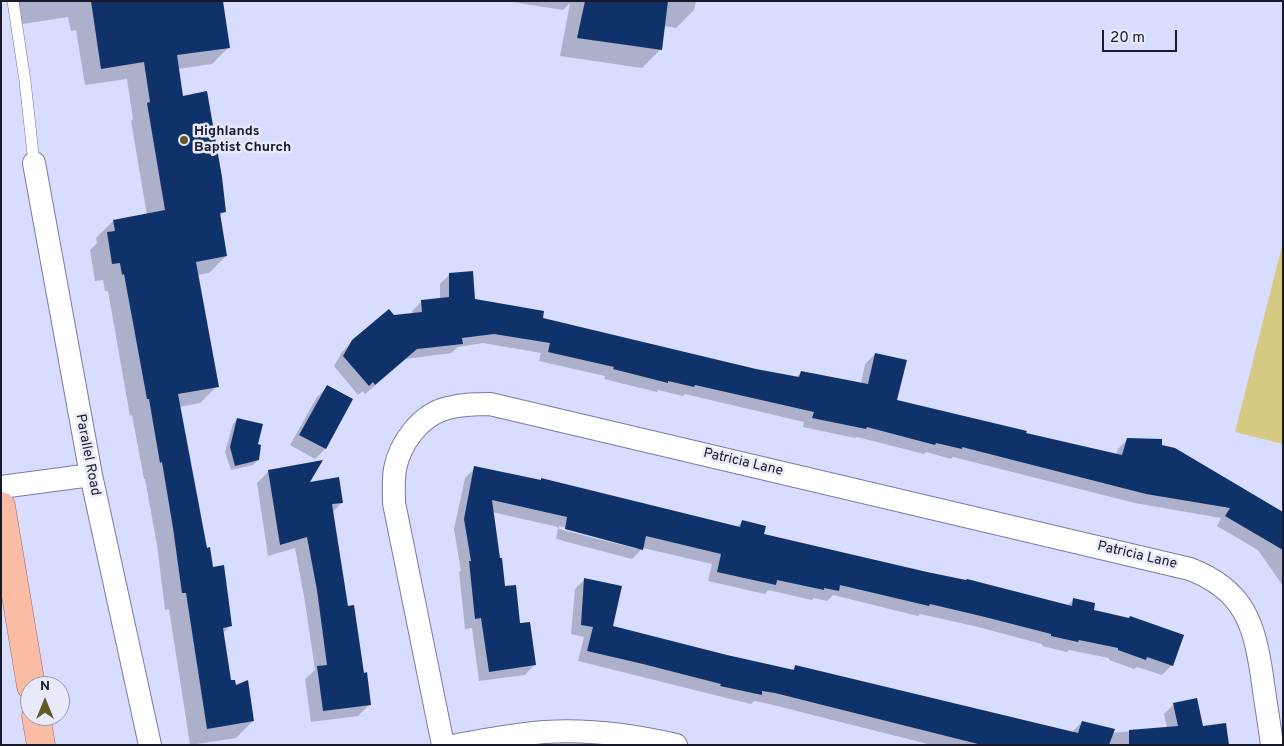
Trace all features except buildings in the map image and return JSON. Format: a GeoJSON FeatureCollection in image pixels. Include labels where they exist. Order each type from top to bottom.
{"type":"FeatureCollection","features":[{"type":"Feature","properties":{"kind":"main road"},"geometry":{"type":"LineString","coordinates":[[1,506],[29,676]]}},
{"type":"Feature","properties":{"kind":"main road"},"geometry":{"type":"LineString","coordinates":[[37,726],[40,745]]}},
{"type":"Feature","properties":{"kind":"street","name":"Parallel Road"},"geometry":{"type":"LineString","coordinates":[[34,163],[91,475],[150,745]]}},
{"type":"Feature","properties":{"kind":"street","name":"Patricia Lane"},"geometry":{"type":"LineString","coordinates":[[443,745],[394,504],[393,482],[402,446],[416,428],[430,416],[446,408],[468,404],[490,404],[1181,566],[1208,576],[1223,586],[1234,598],[1250,624],[1256,640],[1272,745]]}},
{"type":"Feature","properties":{"kind":"street"},"geometry":{"type":"LineString","coordinates":[[1,487],[91,475]]}},
{"type":"Feature","properties":{"kind":"street"},"geometry":{"type":"LineString","coordinates":[[457,745],[545,732],[597,732],[644,738],[676,745]]}},
{"type":"Feature","properties":{"kind":"lane"},"geometry":{"type":"LineString","coordinates":[[13,1],[34,163]]}},
{"type":"Feature","properties":{"kind":"shaded area"},"geometry":{"type":"Polygon","coordinates":[[[1283,242],[1283,444],[1235,432],[1283,242]]]}},
{"type":"Feature","properties":{"kind":"place","name":"Highlands Baptist Church"},"geometry":{"type":"Point","coordinates":[184,140]}}]}
